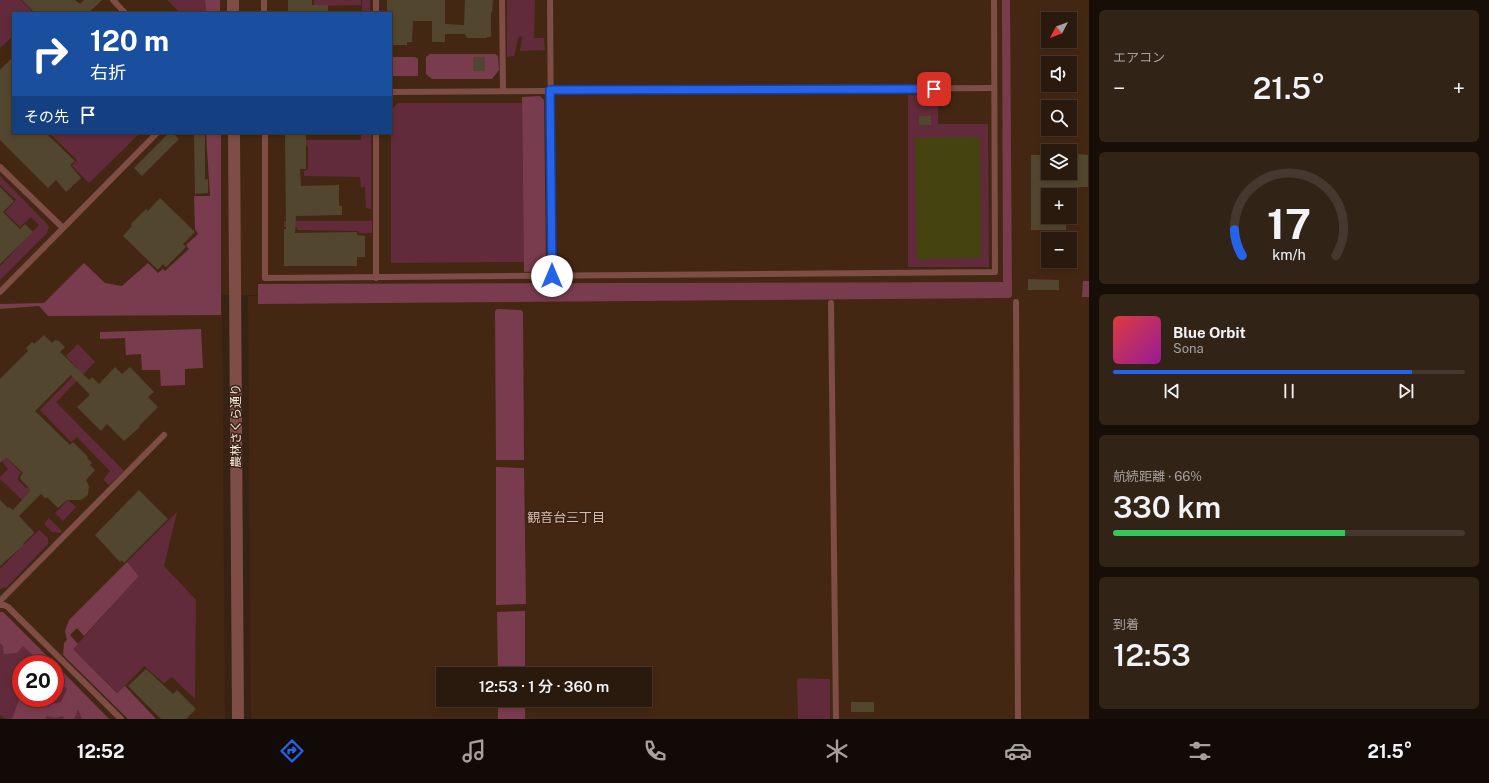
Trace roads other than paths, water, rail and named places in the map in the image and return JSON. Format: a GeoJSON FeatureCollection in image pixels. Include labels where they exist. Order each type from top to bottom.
{"type":"FeatureCollection","features":[{"type":"Feature","properties":{"kind":"street"},"geometry":{"type":"LineString","coordinates":[[233,0],[233,12]]}},
{"type":"Feature","properties":{"kind":"street","name":"農林さくら通り"},"geometry":{"type":"LineString","coordinates":[[234,134],[238,719]]}},
{"type":"Feature","properties":{"kind":"lane"},"geometry":{"type":"LineString","coordinates":[[113,0],[124,12]]}},
{"type":"Feature","properties":{"kind":"lane"},"geometry":{"type":"LineString","coordinates":[[264,0],[264,12]]}},
{"type":"Feature","properties":{"kind":"lane"},"geometry":{"type":"LineString","coordinates":[[376,0],[376,12]]}},
{"type":"Feature","properties":{"kind":"lane"},"geometry":{"type":"LineString","coordinates":[[502,0],[503,91]]}},
{"type":"Feature","properties":{"kind":"lane"},"geometry":{"type":"LineString","coordinates":[[550,0],[552,276]]}},
{"type":"Feature","properties":{"kind":"lane"},"geometry":{"type":"LineString","coordinates":[[266,134],[265,278],[995,272],[994,0]]}},
{"type":"Feature","properties":{"kind":"lane"},"geometry":{"type":"LineString","coordinates":[[392,92],[994,88]]}},
{"type":"Feature","properties":{"kind":"lane"},"geometry":{"type":"LineString","coordinates":[[0,292],[156,134]]}},
{"type":"Feature","properties":{"kind":"lane"},"geometry":{"type":"LineString","coordinates":[[376,134],[376,278]]}},
{"type":"Feature","properties":{"kind":"lane"},"geometry":{"type":"LineString","coordinates":[[0,167],[63,228]]}},
{"type":"Feature","properties":{"kind":"lane"},"geometry":{"type":"LineString","coordinates":[[1016,302],[1018,719]]}},
{"type":"Feature","properties":{"kind":"lane"},"geometry":{"type":"LineString","coordinates":[[831,303],[836,719]]}},
{"type":"Feature","properties":{"kind":"lane"},"geometry":{"type":"LineString","coordinates":[[121,719],[8,607],[0,602],[164,435]]}},
{"type":"Feature","properties":{"kind":"district","name":"観音台三丁目"},"geometry":{"type":"Point","coordinates":[566,517]}}]}
